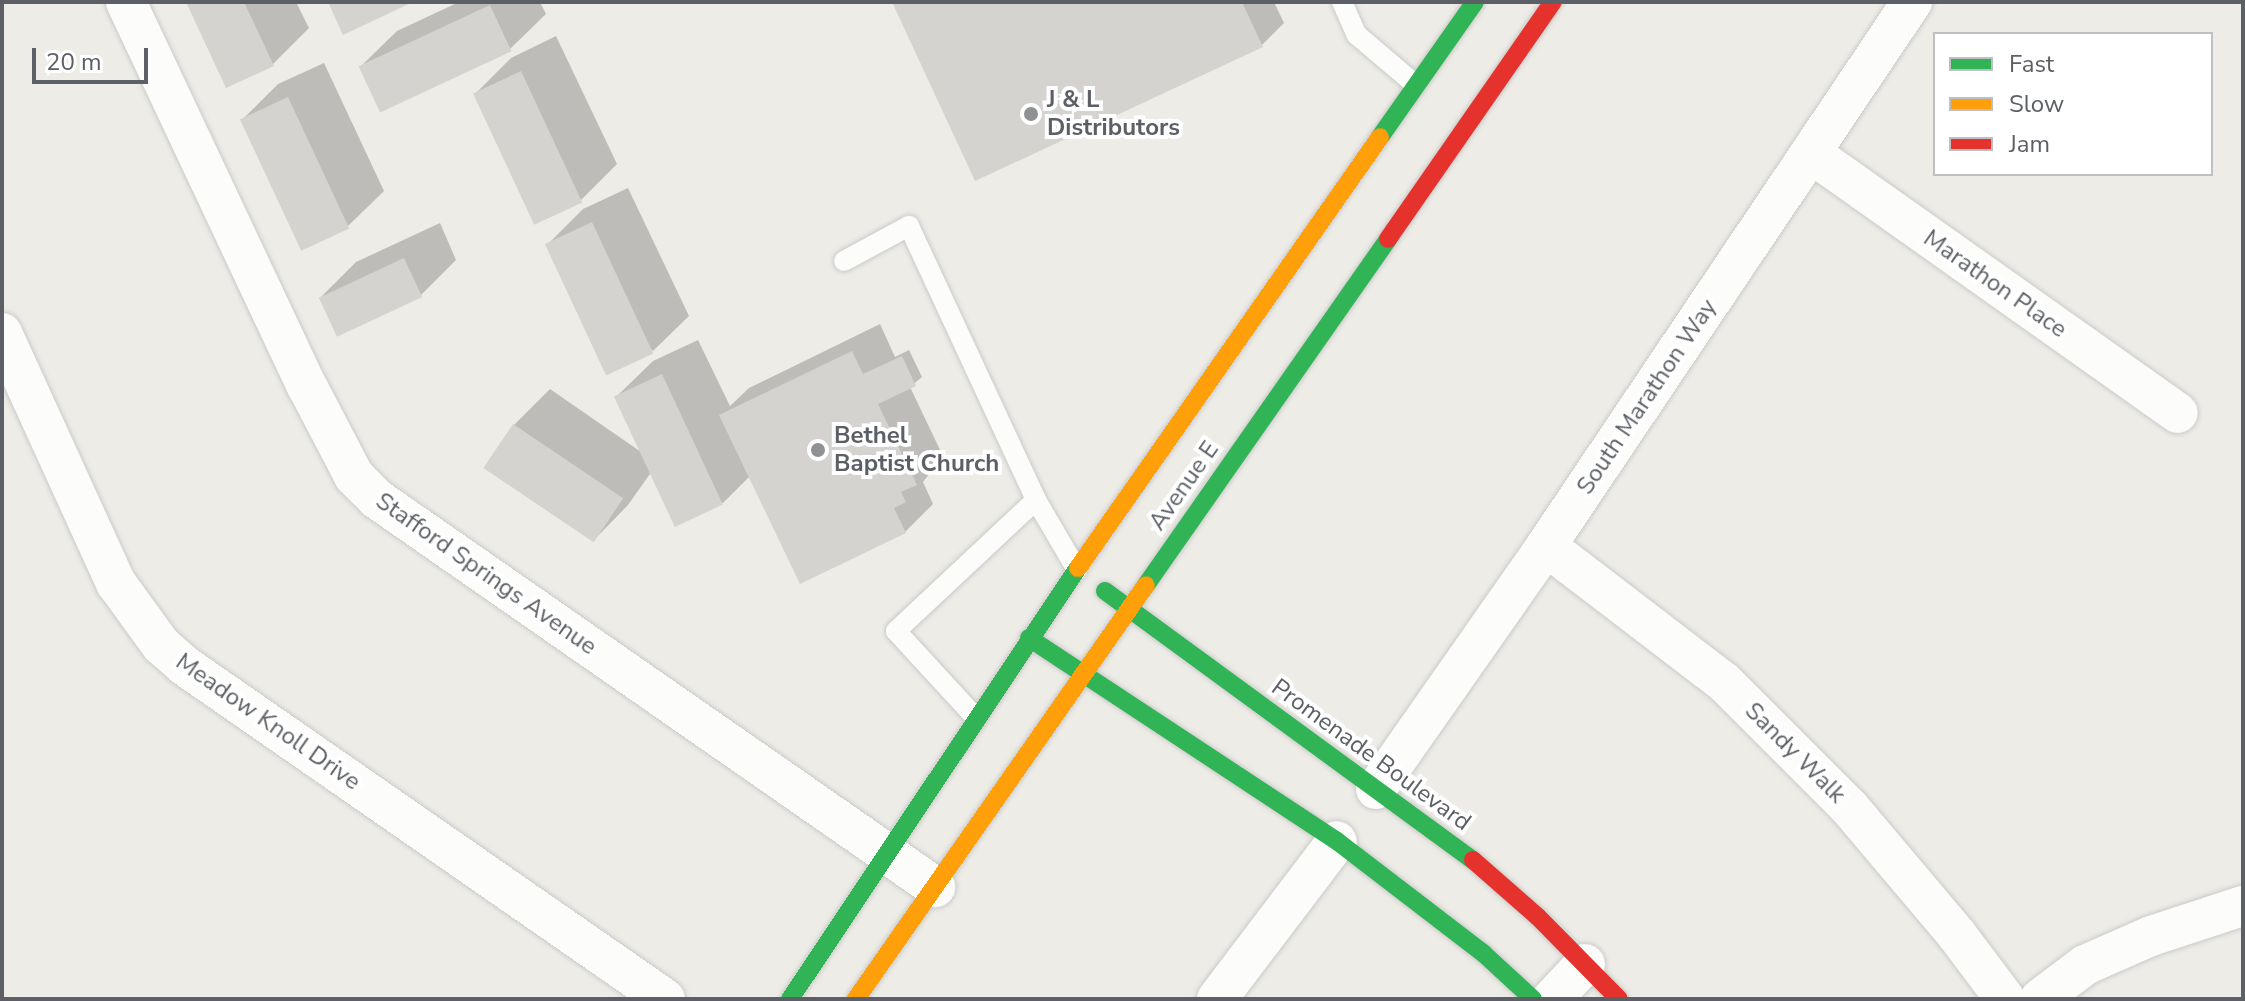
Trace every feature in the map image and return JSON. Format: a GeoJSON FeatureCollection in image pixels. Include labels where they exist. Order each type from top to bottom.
{"type":"FeatureCollection","features":[{"type":"Feature","properties":{"kind":"street","name":"Stafford Springs Avenue"},"geometry":{"type":"LineString","coordinates":[[126,2],[307,386],[354,476],[377,499],[935,887]]}},
{"type":"Feature","properties":{"kind":"street","name":"Avenue E"},"geometry":{"type":"LineString","coordinates":[[790,999],[1029,638],[1475,2]]}},
{"type":"Feature","properties":{"kind":"street","name":"Avenue E"},"geometry":{"type":"LineString","coordinates":[[856,999],[1083,674],[1463,118],[1553,2]]}},
{"type":"Feature","properties":{"kind":"street","name":"South Marathon Way"},"geometry":{"type":"LineString","coordinates":[[1376,789],[1546,546],[1912,2]]}},
{"type":"Feature","properties":{"kind":"street"},"geometry":{"type":"LineString","coordinates":[[1416,85],[1437,99]]}},
{"type":"Feature","properties":{"kind":"street","name":"Marathon Place"},"geometry":{"type":"LineString","coordinates":[[1812,154],[2178,413]]}},
{"type":"Feature","properties":{"kind":"street","name":"Meadow Knoll Drive"},"geometry":{"type":"LineString","coordinates":[[2,333],[116,583],[161,645],[185,666],[665,999]]}},
{"type":"Feature","properties":{"kind":"street","name":"Sandy Walk"},"geometry":{"type":"LineString","coordinates":[[1546,546],[1724,682],[1849,807],[1957,935],[2005,999]]}},
{"type":"Feature","properties":{"kind":"street","name":"Promenade Boulevard"},"geometry":{"type":"LineString","coordinates":[[1077,570],[1478,864],[1619,999]]}},
{"type":"Feature","properties":{"kind":"street"},"geometry":{"type":"LineString","coordinates":[[1029,638],[1337,841],[1483,953],[1533,999]]}},
{"type":"Feature","properties":{"kind":"street"},"geometry":{"type":"LineString","coordinates":[[1217,999],[1337,841]]}},
{"type":"Feature","properties":{"kind":"street"},"geometry":{"type":"LineString","coordinates":[[2040,999],[2085,965],[2151,936],[2243,906]]}},
{"type":"Feature","properties":{"kind":"street"},"geometry":{"type":"LineString","coordinates":[[1552,999],[1585,964]]}},
{"type":"Feature","properties":{"kind":"lane"},"geometry":{"type":"LineString","coordinates":[[1342,2],[1357,35],[1416,85]]}},
{"type":"Feature","properties":{"kind":"lane"},"geometry":{"type":"LineString","coordinates":[[844,261],[909,226],[1036,500],[1077,570]]}},
{"type":"Feature","properties":{"kind":"lane"},"geometry":{"type":"LineString","coordinates":[[976,718],[896,631],[1036,500]]}},
{"type":"Feature","properties":{"kind":"building"},"geometry":{"type":"Polygon","coordinates":[[[186,2],[244,2],[274,66],[226,88],[186,2]]]}},
{"type":"Feature","properties":{"kind":"building"},"geometry":{"type":"Polygon","coordinates":[[[328,2],[413,2],[343,35],[328,2]]]}},
{"type":"Feature","properties":{"kind":"building","name":"J & L Distributors"},"geometry":{"type":"Polygon","coordinates":[[[892,2],[1242,2],[1263,47],[975,181],[892,2]]]}},
{"type":"Feature","properties":{"kind":"building"},"geometry":{"type":"Polygon","coordinates":[[[490,5],[512,51],[380,113],[359,66],[490,5]]]}},
{"type":"Feature","properties":{"kind":"building"},"geometry":{"type":"Polygon","coordinates":[[[521,71],[582,202],[534,225],[473,93],[521,71]]]}},
{"type":"Feature","properties":{"kind":"building"},"geometry":{"type":"Polygon","coordinates":[[[288,97],[349,228],[301,251],[240,119],[288,97]]]}},
{"type":"Feature","properties":{"kind":"building"},"geometry":{"type":"Polygon","coordinates":[[[592,222],[653,353],[606,375],[545,244],[592,222]]]}},
{"type":"Feature","properties":{"kind":"building"},"geometry":{"type":"Polygon","coordinates":[[[404,258],[422,297],[337,337],[319,298],[404,258]]]}},
{"type":"Feature","properties":{"kind":"building","name":"Bethel Baptist Church"},"geometry":{"type":"Polygon","coordinates":[[[852,351],[863,374],[902,356],[916,386],[878,404],[917,485],[901,492],[906,502],[894,508],[906,533],[800,584],[719,415],[852,351]]]}},
{"type":"Feature","properties":{"kind":"building"},"geometry":{"type":"Polygon","coordinates":[[[662,374],[723,505],[675,527],[614,396],[662,374]]]}},
{"type":"Feature","properties":{"kind":"building"},"geometry":{"type":"Polygon","coordinates":[[[513,424],[623,498],[594,542],[483,468],[513,424]]]}},
{"type":"Feature","properties":{"kind":"traffic: fast"},"geometry":{"type":"LineString","coordinates":[[1380,137],[1475,2]]}},
{"type":"Feature","properties":{"kind":"traffic: fast"},"geometry":{"type":"LineString","coordinates":[[1146,585],[1388,239]]}},
{"type":"Feature","properties":{"kind":"traffic: fast"},"geometry":{"type":"LineString","coordinates":[[790,999],[1078,568]]}},
{"type":"Feature","properties":{"kind":"traffic: fast"},"geometry":{"type":"LineString","coordinates":[[1105,591],[1473,860]]}},
{"type":"Feature","properties":{"kind":"traffic: fast"},"geometry":{"type":"LineString","coordinates":[[1029,638],[1337,841],[1483,953],[1533,999]]}},
{"type":"Feature","properties":{"kind":"traffic: slow"},"geometry":{"type":"LineString","coordinates":[[1078,568],[1380,137]]}},
{"type":"Feature","properties":{"kind":"traffic: slow"},"geometry":{"type":"LineString","coordinates":[[856,999],[1146,585]]}},
{"type":"Feature","properties":{"kind":"traffic: jam"},"geometry":{"type":"LineString","coordinates":[[1388,239],[1553,2]]}},
{"type":"Feature","properties":{"kind":"traffic: jam"},"geometry":{"type":"LineString","coordinates":[[1473,860],[1538,917],[1619,999]]}},
{"type":"Feature","properties":{"kind":"place","name":"J & L Distributors"},"geometry":{"type":"Point","coordinates":[1031,114]}},
{"type":"Feature","properties":{"kind":"place","name":"Bethel Baptist Church"},"geometry":{"type":"Point","coordinates":[818,450]}}]}
